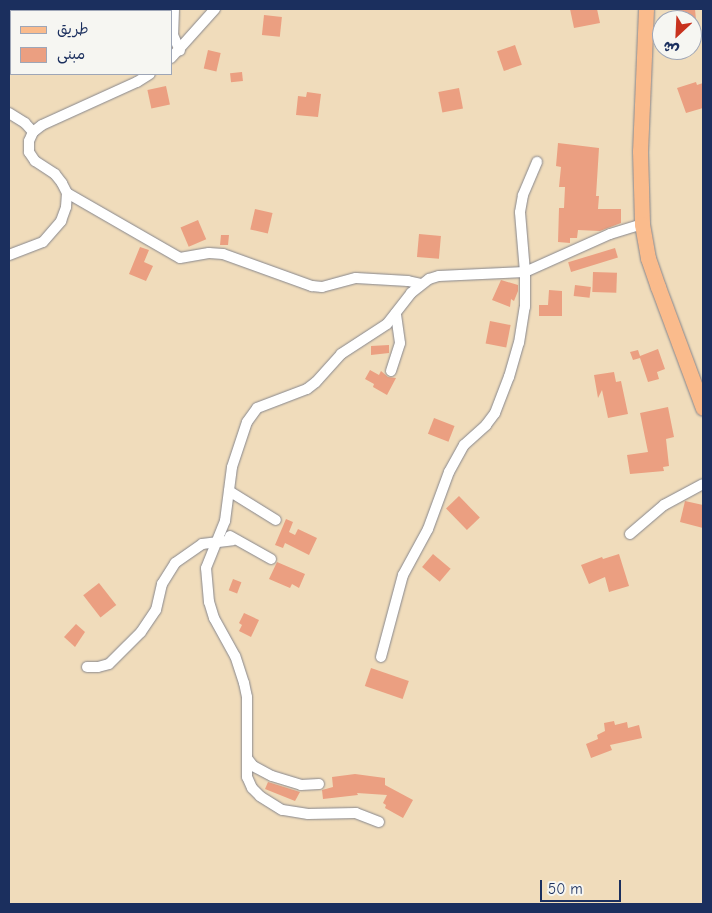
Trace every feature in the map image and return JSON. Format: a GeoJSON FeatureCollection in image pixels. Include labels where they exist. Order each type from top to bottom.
{"type":"FeatureCollection","features":[{"type":"Feature","properties":{"kind":"main road"},"geometry":{"type":"LineString","coordinates":[[646,9],[640,151],[642,224],[648,258],[703,408]]}},
{"type":"Feature","properties":{"kind":"street"},"geometry":{"type":"LineString","coordinates":[[174,9],[173,34],[180,51]]}},
{"type":"Feature","properties":{"kind":"street"},"geometry":{"type":"LineString","coordinates":[[172,57],[180,51],[214,9]]}},
{"type":"Feature","properties":{"kind":"street"},"geometry":{"type":"LineString","coordinates":[[148,75],[137,82],[50,121],[33,132],[29,141],[29,152],[35,161],[55,174],[67,193],[180,258],[209,253],[223,254],[312,286],[322,287],[356,278],[408,281],[421,284]]}},
{"type":"Feature","properties":{"kind":"street"},"geometry":{"type":"LineString","coordinates":[[9,113],[25,123],[33,132]]}},
{"type":"Feature","properties":{"kind":"street"},"geometry":{"type":"LineString","coordinates":[[381,657],[403,575],[428,529],[448,472],[464,445],[486,424],[494,413],[509,377],[519,343],[525,308],[525,272],[520,212],[526,186],[537,162]]}},
{"type":"Feature","properties":{"kind":"street"},"geometry":{"type":"LineString","coordinates":[[9,255],[43,242],[54,232],[61,220],[67,193]]}},
{"type":"Feature","properties":{"kind":"street"},"geometry":{"type":"LineString","coordinates":[[379,822],[356,813],[308,814],[282,810],[260,796],[252,788],[247,777],[247,697],[235,656],[214,618],[207,586],[206,568],[225,521],[238,444],[251,414],[264,404],[307,389],[316,382],[341,354],[376,333],[421,284],[439,276],[525,272],[610,234],[642,224]]}},
{"type":"Feature","properties":{"kind":"street"},"geometry":{"type":"LineString","coordinates":[[391,371],[400,342],[396,313]]}},
{"type":"Feature","properties":{"kind":"street"},"geometry":{"type":"LineString","coordinates":[[630,534],[664,505],[703,484]]}},
{"type":"Feature","properties":{"kind":"street"},"geometry":{"type":"LineString","coordinates":[[229,491],[276,520]]}},
{"type":"Feature","properties":{"kind":"street"},"geometry":{"type":"LineString","coordinates":[[225,521],[228,534],[233,540],[270,559]]}},
{"type":"Feature","properties":{"kind":"street"},"geometry":{"type":"LineString","coordinates":[[87,667],[109,664],[150,622],[156,610],[165,578],[175,562],[202,544],[233,540]]}},
{"type":"Feature","properties":{"kind":"street"},"geometry":{"type":"LineString","coordinates":[[247,758],[253,766],[272,776],[301,785],[319,784]]}},
{"type":"Feature","properties":{"kind":"building"},"geometry":{"type":"Polygon","coordinates":[[[570,9],[597,9],[600,23],[574,28],[570,9]]]}},
{"type":"Feature","properties":{"kind":"building"},"geometry":{"type":"Polygon","coordinates":[[[677,9],[695,10],[677,10],[677,9]]]}},
{"type":"Feature","properties":{"kind":"building"},"geometry":{"type":"Polygon","coordinates":[[[264,15],[282,17],[280,37],[262,35],[264,15]]]}},
{"type":"Feature","properties":{"kind":"building"},"geometry":{"type":"Polygon","coordinates":[[[515,45],[522,65],[504,71],[497,51],[515,45]]]}},
{"type":"Feature","properties":{"kind":"building"},"geometry":{"type":"Polygon","coordinates":[[[208,50],[221,53],[216,71],[204,69],[208,50]]]}},
{"type":"Feature","properties":{"kind":"building"},"geometry":{"type":"Polygon","coordinates":[[[242,72],[243,81],[231,82],[230,73],[242,72]]]}},
{"type":"Feature","properties":{"kind":"building"},"geometry":{"type":"Polygon","coordinates":[[[696,82],[697,85],[703,83],[703,108],[686,113],[677,88],[696,82]]]}},
{"type":"Feature","properties":{"kind":"building"},"geometry":{"type":"Polygon","coordinates":[[[166,86],[170,105],[151,109],[147,90],[166,86]]]}},
{"type":"Feature","properties":{"kind":"building"},"geometry":{"type":"Polygon","coordinates":[[[459,88],[463,109],[442,113],[438,92],[459,88]]]}},
{"type":"Feature","properties":{"kind":"building"},"geometry":{"type":"Polygon","coordinates":[[[307,92],[321,94],[318,117],[296,115],[298,96],[306,97],[307,92]]]}},
{"type":"Feature","properties":{"kind":"building"},"geometry":{"type":"Polygon","coordinates":[[[558,143],[599,148],[596,196],[599,196],[598,209],[621,209],[621,223],[600,231],[578,230],[577,238],[570,238],[570,243],[558,242],[559,208],[564,208],[565,187],[559,187],[561,167],[556,166],[558,143]]]}},
{"type":"Feature","properties":{"kind":"building"},"geometry":{"type":"Polygon","coordinates":[[[255,209],[273,213],[268,234],[250,229],[255,209]]]}},
{"type":"Feature","properties":{"kind":"building"},"geometry":{"type":"Polygon","coordinates":[[[198,220],[206,239],[189,247],[181,227],[198,220]]]}},
{"type":"Feature","properties":{"kind":"building"},"geometry":{"type":"Polygon","coordinates":[[[419,234],[441,236],[439,259],[417,257],[419,234]]]}},
{"type":"Feature","properties":{"kind":"building"},"geometry":{"type":"Polygon","coordinates":[[[221,235],[229,235],[228,245],[220,245],[221,235]]]}},
{"type":"Feature","properties":{"kind":"building"},"geometry":{"type":"Polygon","coordinates":[[[140,247],[149,250],[144,262],[153,266],[146,281],[129,274],[140,247]]]}},
{"type":"Feature","properties":{"kind":"building"},"geometry":{"type":"Polygon","coordinates":[[[615,248],[618,258],[571,272],[568,262],[615,248]]]}},
{"type":"Feature","properties":{"kind":"building"},"geometry":{"type":"Polygon","coordinates":[[[593,272],[617,273],[616,293],[592,292],[593,272]]]}},
{"type":"Feature","properties":{"kind":"building"},"geometry":{"type":"Polygon","coordinates":[[[501,280],[518,285],[518,291],[514,301],[511,299],[510,307],[492,300],[501,280]]]}},
{"type":"Feature","properties":{"kind":"building"},"geometry":{"type":"Polygon","coordinates":[[[575,285],[591,287],[590,298],[574,296],[575,285]]]}},
{"type":"Feature","properties":{"kind":"building"},"geometry":{"type":"Polygon","coordinates":[[[549,290],[562,291],[562,316],[539,316],[539,305],[548,305],[549,290]]]}},
{"type":"Feature","properties":{"kind":"building"},"geometry":{"type":"Polygon","coordinates":[[[490,321],[511,325],[506,348],[486,344],[490,321]]]}},
{"type":"Feature","properties":{"kind":"building"},"geometry":{"type":"Polygon","coordinates":[[[389,345],[389,353],[371,355],[371,346],[389,345]]]}},
{"type":"Feature","properties":{"kind":"building"},"geometry":{"type":"Polygon","coordinates":[[[658,349],[665,369],[657,372],[659,379],[648,382],[640,358],[633,360],[630,352],[638,350],[640,356],[658,349]]]}},
{"type":"Feature","properties":{"kind":"building"},"geometry":{"type":"Polygon","coordinates":[[[370,370],[379,375],[381,371],[388,377],[396,378],[387,395],[373,387],[374,384],[365,379],[370,370]]]}},
{"type":"Feature","properties":{"kind":"building"},"geometry":{"type":"Polygon","coordinates":[[[614,372],[616,382],[621,381],[628,414],[608,418],[602,390],[598,398],[594,375],[614,372]]]}},
{"type":"Feature","properties":{"kind":"building"},"geometry":{"type":"Polygon","coordinates":[[[668,407],[674,437],[666,439],[669,466],[663,467],[664,471],[630,474],[627,455],[648,452],[640,413],[668,407]]]}},
{"type":"Feature","properties":{"kind":"building"},"geometry":{"type":"Polygon","coordinates":[[[434,418],[455,426],[448,442],[428,434],[434,418]]]}},
{"type":"Feature","properties":{"kind":"building"},"geometry":{"type":"Polygon","coordinates":[[[459,496],[480,518],[467,530],[446,509],[459,496]]]}},
{"type":"Feature","properties":{"kind":"building"},"geometry":{"type":"Polygon","coordinates":[[[685,501],[703,505],[703,528],[680,522],[685,501]]]}},
{"type":"Feature","properties":{"kind":"building"},"geometry":{"type":"Polygon","coordinates":[[[286,519],[293,522],[289,532],[295,535],[298,529],[317,538],[309,555],[285,543],[283,548],[275,545],[286,519]]]}},
{"type":"Feature","properties":{"kind":"building"},"geometry":{"type":"Polygon","coordinates":[[[433,554],[451,569],[440,582],[422,567],[433,554]]]}},
{"type":"Feature","properties":{"kind":"building"},"geometry":{"type":"Polygon","coordinates":[[[619,554],[629,586],[609,592],[605,577],[589,584],[581,565],[602,557],[603,559],[619,554]]]}},
{"type":"Feature","properties":{"kind":"building"},"geometry":{"type":"Polygon","coordinates":[[[277,562],[305,574],[299,588],[292,584],[290,588],[269,579],[277,562]]]}},
{"type":"Feature","properties":{"kind":"building"},"geometry":{"type":"Polygon","coordinates":[[[233,579],[241,582],[237,593],[229,590],[233,579]]]}},
{"type":"Feature","properties":{"kind":"building"},"geometry":{"type":"Polygon","coordinates":[[[99,583],[116,605],[100,617],[83,595],[99,583]]]}},
{"type":"Feature","properties":{"kind":"building"},"geometry":{"type":"Polygon","coordinates":[[[244,613],[259,620],[251,637],[239,631],[242,625],[239,623],[244,613]]]}},
{"type":"Feature","properties":{"kind":"building"},"geometry":{"type":"Polygon","coordinates":[[[76,624],[85,632],[75,647],[64,637],[76,624]]]}},
{"type":"Feature","properties":{"kind":"building"},"geometry":{"type":"Polygon","coordinates":[[[371,668],[409,681],[403,699],[365,686],[371,668]]]}},
{"type":"Feature","properties":{"kind":"building"},"geometry":{"type":"Polygon","coordinates":[[[614,721],[615,725],[627,722],[628,728],[639,725],[642,738],[610,745],[612,750],[591,758],[586,744],[598,739],[597,735],[605,731],[604,723],[614,721]]]}},
{"type":"Feature","properties":{"kind":"building"},"geometry":{"type":"Polygon","coordinates":[[[355,774],[385,778],[385,785],[413,800],[403,818],[385,808],[386,805],[383,803],[387,795],[357,793],[358,795],[323,799],[322,790],[333,787],[332,777],[355,774]]]}},
{"type":"Feature","properties":{"kind":"building"},"geometry":{"type":"Polygon","coordinates":[[[268,782],[300,792],[295,801],[265,789],[268,782]]]}}]}
